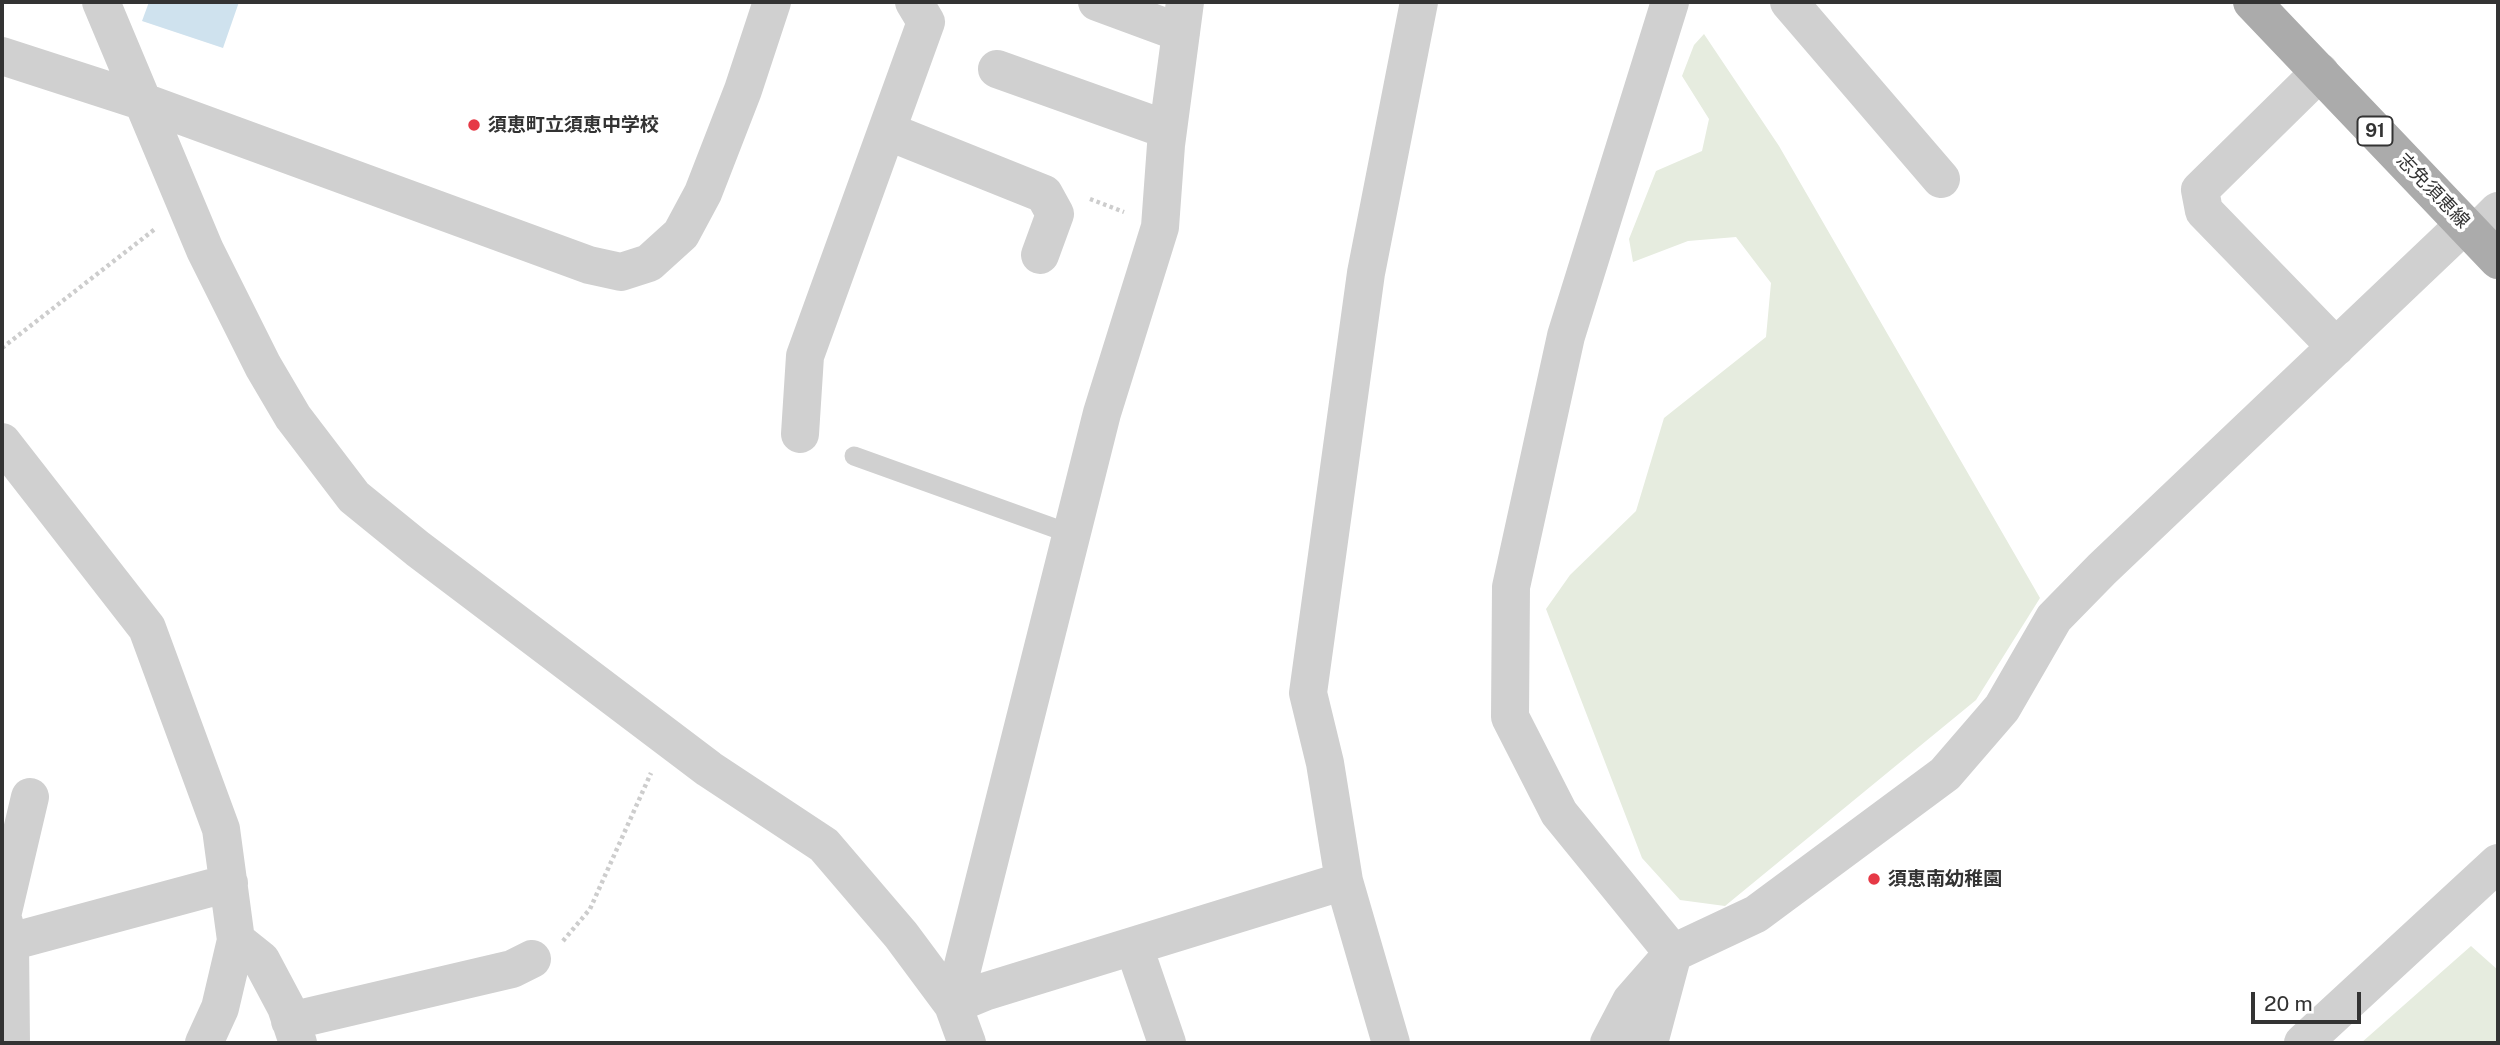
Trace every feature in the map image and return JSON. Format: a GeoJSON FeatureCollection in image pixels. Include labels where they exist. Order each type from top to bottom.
{"type":"FeatureCollection","features":[{"type":"Feature","properties":{"kind":"main road","name":"志免須恵線"},"geometry":{"type":"LineString","coordinates":[[2252,2],[2484,232]]}},
{"type":"Feature","properties":{"kind":"street"},"geometry":{"type":"LineString","coordinates":[[101,2],[211,261],[287,407],[354,497],[418,549],[667,738],[824,845],[901,935],[953,1005],[967,1043]]}},
{"type":"Feature","properties":{"kind":"street"},"geometry":{"type":"LineString","coordinates":[[2,56],[141,101],[589,265],[621,272],[649,263],[681,234],[703,193],[743,90],[772,2]]}},
{"type":"Feature","properties":{"kind":"street"},"geometry":{"type":"LineString","coordinates":[[800,433],[805,356],[926,22],[914,2]]}},
{"type":"Feature","properties":{"kind":"street"},"geometry":{"type":"LineString","coordinates":[[953,1005],[1102,414],[1160,227],[1168,130],[1183,17],[1097,2]]}},
{"type":"Feature","properties":{"kind":"street"},"geometry":{"type":"LineString","coordinates":[[1391,1043],[1344,881],[1325,763],[1308,693],[1366,273],[1419,2]]}},
{"type":"Feature","properties":{"kind":"street"},"geometry":{"type":"LineString","coordinates":[[1670,2],[1566,336],[1511,587],[1510,717],[1559,813],[1673,953]]}},
{"type":"Feature","properties":{"kind":"street"},"geometry":{"type":"LineString","coordinates":[[1789,2],[1941,179]]}},
{"type":"Feature","properties":{"kind":"street"},"geometry":{"type":"LineString","coordinates":[[997,69],[1168,130]]}},
{"type":"Feature","properties":{"kind":"street"},"geometry":{"type":"LineString","coordinates":[[2320,72],[2200,190],[2204,211],[2336,347]]}},
{"type":"Feature","properties":{"kind":"street"},"geometry":{"type":"LineString","coordinates":[[887,131],[1044,194],[1055,214],[1040,255]]}},
{"type":"Feature","properties":{"kind":"street"},"geometry":{"type":"LineString","coordinates":[[1609,1043],[1631,1001],[1673,953],[1756,914],[1945,774],[2002,708],[2054,618],[2102,569],[2336,347],[2484,232]]}},
{"type":"Feature","properties":{"kind":"street"},"geometry":{"type":"LineString","coordinates":[[2,442],[148,628],[221,829],[236,940],[219,1008],[204,1043]]}},
{"type":"Feature","properties":{"kind":"street"},"geometry":{"type":"LineString","coordinates":[[11,1043],[10,942],[2,916],[30,797]]}},
{"type":"Feature","properties":{"kind":"street"},"geometry":{"type":"LineString","coordinates":[[2303,1043],[2498,863]]}},
{"type":"Feature","properties":{"kind":"street"},"geometry":{"type":"LineString","coordinates":[[953,1005],[987,992],[1344,881]]}},
{"type":"Feature","properties":{"kind":"street"},"geometry":{"type":"LineString","coordinates":[[10,942],[229,883]]}},
{"type":"Feature","properties":{"kind":"street"},"geometry":{"type":"LineString","coordinates":[[236,940],[261,960],[286,1007],[294,1032],[512,969],[533,959]]}},
{"type":"Feature","properties":{"kind":"street"},"geometry":{"type":"LineString","coordinates":[[1134,947],[1167,1043]]}},
{"type":"Feature","properties":{"kind":"street"},"geometry":{"type":"LineString","coordinates":[[1649,1043],[1673,953]]}},
{"type":"Feature","properties":{"kind":"lane"},"geometry":{"type":"LineString","coordinates":[[854,456],[1071,534]]}},
{"type":"Feature","properties":{"kind":"path"},"geometry":{"type":"LineString","coordinates":[[1044,194],[1083,196],[1160,227]]}},
{"type":"Feature","properties":{"kind":"path"},"geometry":{"type":"LineString","coordinates":[[2,348],[186,204]]}},
{"type":"Feature","properties":{"kind":"path"},"geometry":{"type":"LineString","coordinates":[[533,959],[562,942],[590,909],[667,738]]}},
{"type":"Feature","properties":{"kind":"shaded area"},"geometry":{"type":"Polygon","coordinates":[[[1704,34],[1779,146],[2040,598],[1976,700],[1725,906],[1680,900],[1642,858],[1546,609],[1570,575],[1636,511],[1664,418],[1766,337],[1771,283],[1736,237],[1688,241],[1633,262],[1629,239],[1656,171],[1702,151],[1709,119],[1682,76],[1694,45],[1704,34]]]}},
{"type":"Feature","properties":{"kind":"shaded area"},"geometry":{"type":"Polygon","coordinates":[[[2471,946],[2498,970],[2498,1043],[2361,1043],[2471,946]]]}},
{"type":"Feature","properties":{"kind":"water"},"geometry":{"type":"Polygon","coordinates":[[[149,2],[239,2],[223,48],[142,21],[149,2]]]}},
{"type":"Feature","properties":{"kind":"place","name":"須恵町立須恵中学校"},"geometry":{"type":"Point","coordinates":[474,125]}},
{"type":"Feature","properties":{"kind":"place","name":"須恵南幼稚園"},"geometry":{"type":"Point","coordinates":[1874,879]}}]}
